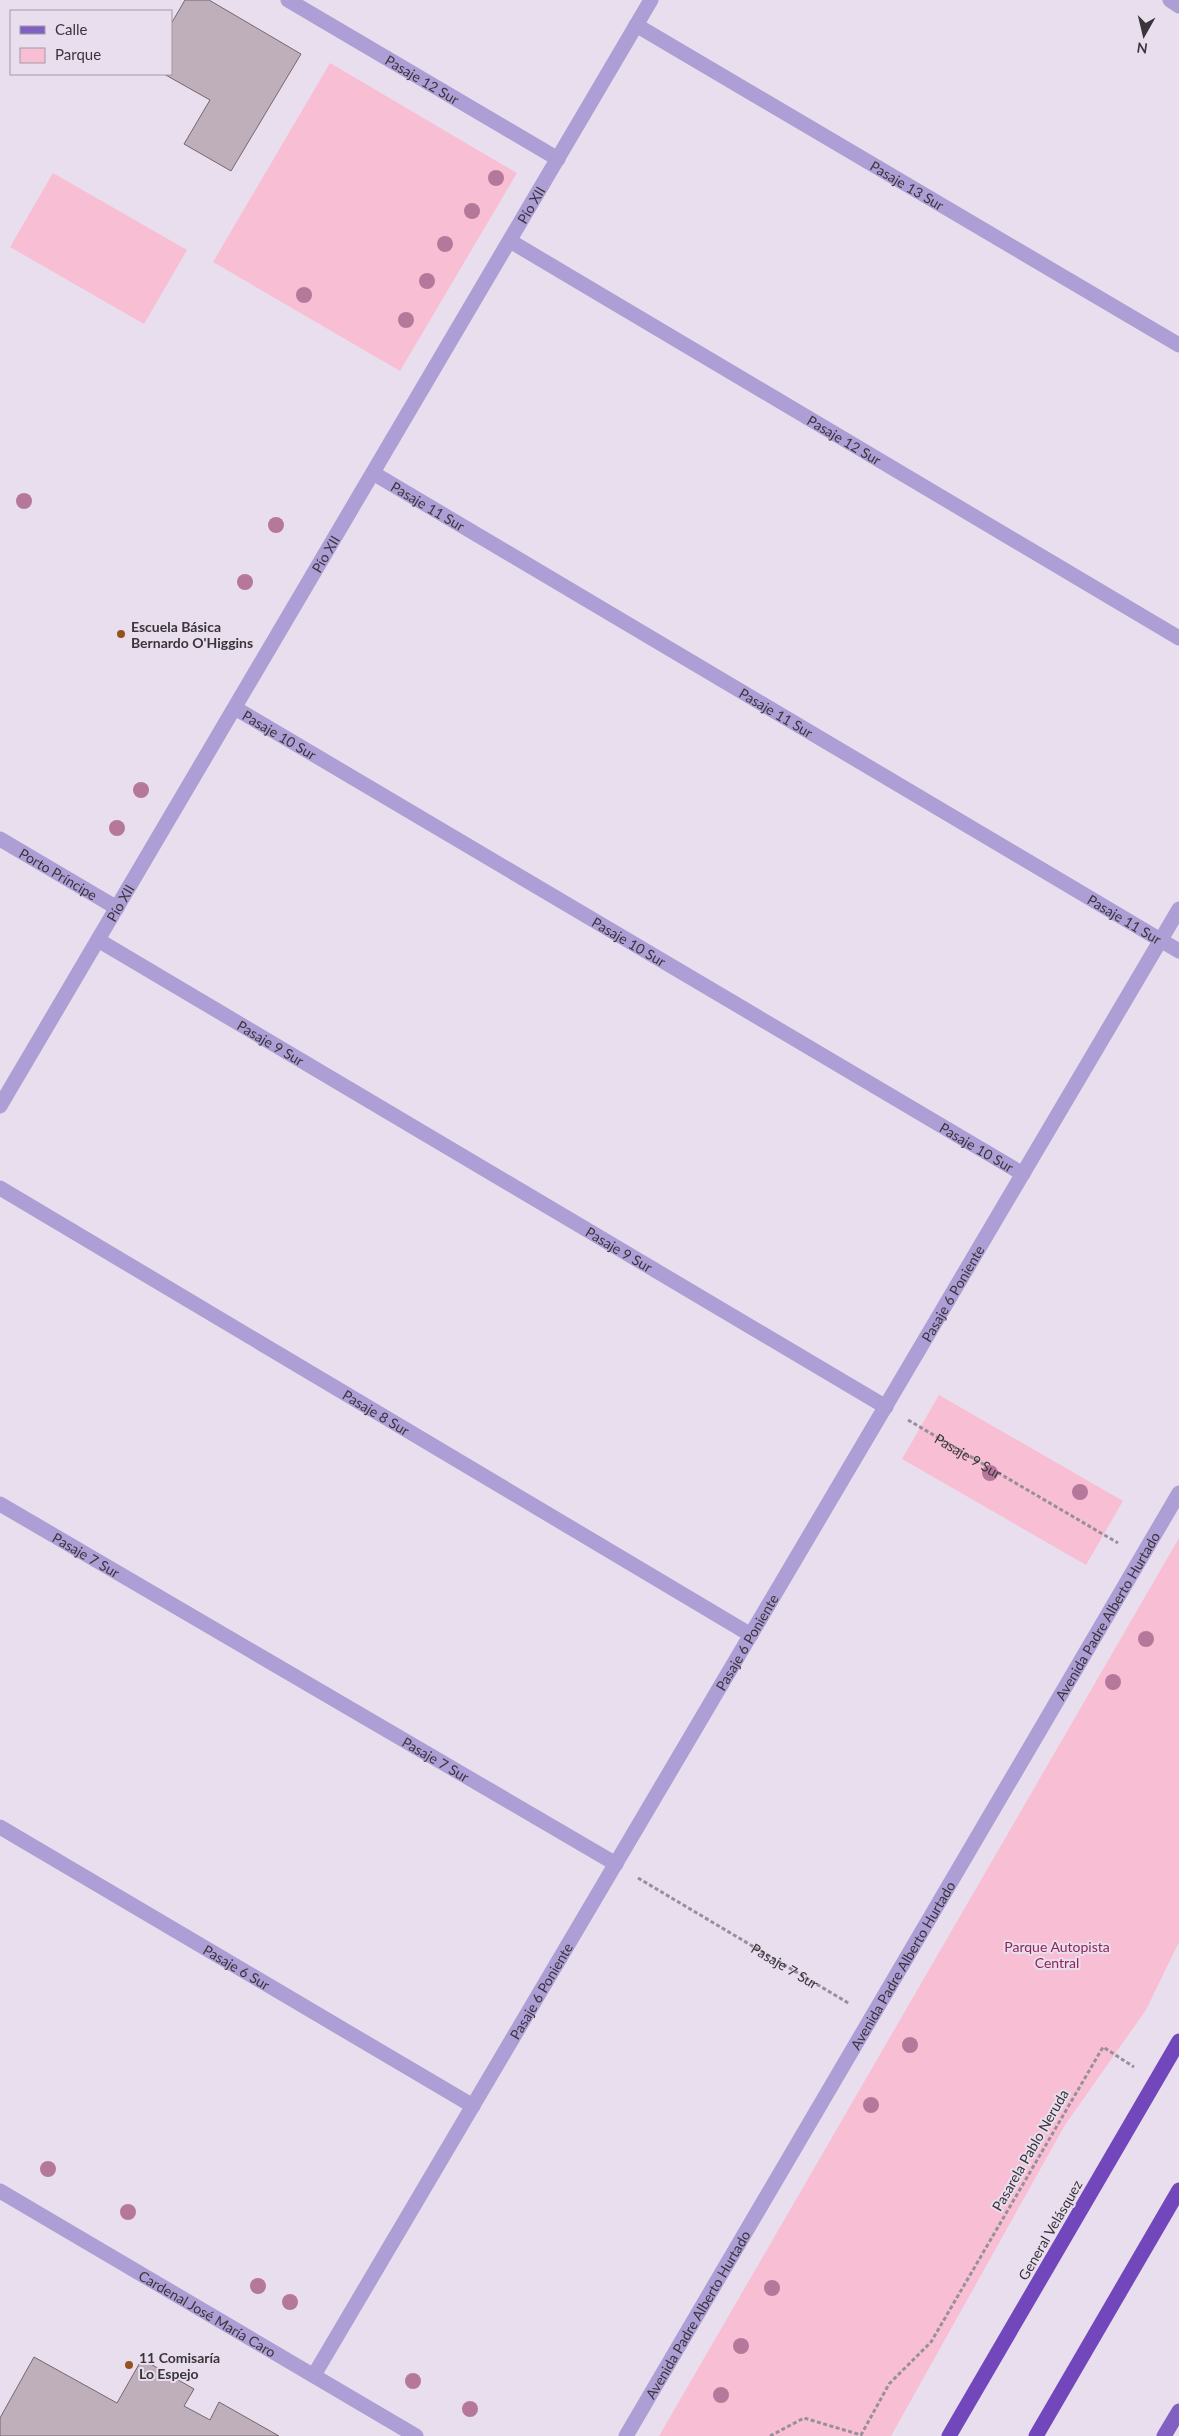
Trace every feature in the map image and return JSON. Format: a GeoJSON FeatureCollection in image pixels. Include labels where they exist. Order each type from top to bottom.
{"type":"FeatureCollection","features":[{"type":"Feature","properties":{"kind":"highway","name":"General Velásquez"},"geometry":{"type":"LineString","coordinates":[[949,2436],[1179,2041]]}},
{"type":"Feature","properties":{"kind":"highway"},"geometry":{"type":"LineString","coordinates":[[1036,2436],[1179,2190]]}},
{"type":"Feature","properties":{"kind":"main road"},"geometry":{"type":"LineString","coordinates":[[1164,2436],[1179,2411]]}},
{"type":"Feature","properties":{"kind":"street","name":"Pasaje 12 Sur"},"geometry":{"type":"LineString","coordinates":[[289,0],[558,159]]}},
{"type":"Feature","properties":{"kind":"street","name":"Pío XII"},"geometry":{"type":"LineString","coordinates":[[0,1106],[651,0]]}},
{"type":"Feature","properties":{"kind":"street"},"geometry":{"type":"LineString","coordinates":[[1170,0],[1179,6]]}},
{"type":"Feature","properties":{"kind":"street","name":"Pasaje 13 Sur"},"geometry":{"type":"LineString","coordinates":[[636,25],[1179,345]]}},
{"type":"Feature","properties":{"kind":"street","name":"Pasaje 12 Sur"},"geometry":{"type":"LineString","coordinates":[[510,241],[1179,638]]}},
{"type":"Feature","properties":{"kind":"street","name":"Pasaje 11 Sur"},"geometry":{"type":"LineString","coordinates":[[373,473],[1179,951]]}},
{"type":"Feature","properties":{"kind":"street","name":"Pasaje 10 Sur"},"geometry":{"type":"LineString","coordinates":[[235,708],[1023,1174]]}},
{"type":"Feature","properties":{"kind":"street","name":"Porto Príncipe"},"geometry":{"type":"LineString","coordinates":[[0,839],[117,908]]}},
{"type":"Feature","properties":{"kind":"street","name":"Pasaje 6 Poniente"},"geometry":{"type":"LineString","coordinates":[[314,2376],[1179,909]]}},
{"type":"Feature","properties":{"kind":"street","name":"Pasaje 9 Sur"},"geometry":{"type":"LineString","coordinates":[[98,940],[886,1407]]}},
{"type":"Feature","properties":{"kind":"street","name":"Pasaje 8 Sur"},"geometry":{"type":"LineString","coordinates":[[0,1188],[751,1635]]}},
{"type":"Feature","properties":{"kind":"street","name":"Avenida Padre Alberto Hurtado"},"geometry":{"type":"LineString","coordinates":[[626,2436],[1179,1493]]}},
{"type":"Feature","properties":{"kind":"street","name":"Pasaje 7 Sur"},"geometry":{"type":"LineString","coordinates":[[0,1504],[616,1864]]}},
{"type":"Feature","properties":{"kind":"street","name":"Pasaje 6 Sur"},"geometry":{"type":"LineString","coordinates":[[0,1827],[474,2106]]}},
{"type":"Feature","properties":{"kind":"street","name":"Cardenal José María Caro"},"geometry":{"type":"LineString","coordinates":[[0,2191],[416,2436]]}},
{"type":"Feature","properties":{"kind":"path","name":"Pasaje 9 Sur"},"geometry":{"type":"LineString","coordinates":[[886,1407],[1141,1557]]}},
{"type":"Feature","properties":{"kind":"path","name":"Pasaje 7 Sur"},"geometry":{"type":"LineString","coordinates":[[616,1864],[872,2017]]}},
{"type":"Feature","properties":{"kind":"path","name":"Pasarela Pablo Neruda"},"geometry":{"type":"LineString","coordinates":[[770,2436],[804,2418],[861,2435],[889,2384],[931,2342],[1103,2047],[1137,2068]]}},
{"type":"Feature","properties":{"kind":"green space"},"geometry":{"type":"Polygon","coordinates":[[[330,63],[517,173],[400,371],[213,262],[330,63]]]}},
{"type":"Feature","properties":{"kind":"green space"},"geometry":{"type":"Polygon","coordinates":[[[53,173],[187,250],[144,324],[10,247],[53,173]]]}},
{"type":"Feature","properties":{"kind":"green space"},"geometry":{"type":"Polygon","coordinates":[[[939,1395],[1123,1501],[1086,1565],[902,1459],[939,1395]]]}},
{"type":"Feature","properties":{"kind":"green space","name":"Parque Autopista Central"},"geometry":{"type":"Polygon","coordinates":[[[1179,1538],[1179,1942],[1146,2010],[1065,2125],[891,2436],[659,2436],[1179,1538]]]}},
{"type":"Feature","properties":{"kind":"building"},"geometry":{"type":"Polygon","coordinates":[[[185,0],[209,0],[301,54],[231,171],[184,144],[210,100],[166,75],[172,75],[172,22],[185,0]]]}},
{"type":"Feature","properties":{"kind":"building"},"geometry":{"type":"Polygon","coordinates":[[[34,2357],[117,2403],[142,2359],[194,2389],[184,2406],[210,2420],[219,2402],[279,2436],[0,2436],[0,2418],[34,2357]]]}},
{"type":"Feature","properties":{"kind":"place","name":"Escuela Básica Bernardo O'Higgins"},"geometry":{"type":"Point","coordinates":[121,634]}},
{"type":"Feature","properties":{"kind":"place","name":"11 Comisaría Lo Espejo"},"geometry":{"type":"Point","coordinates":[129,2365]}}]}
